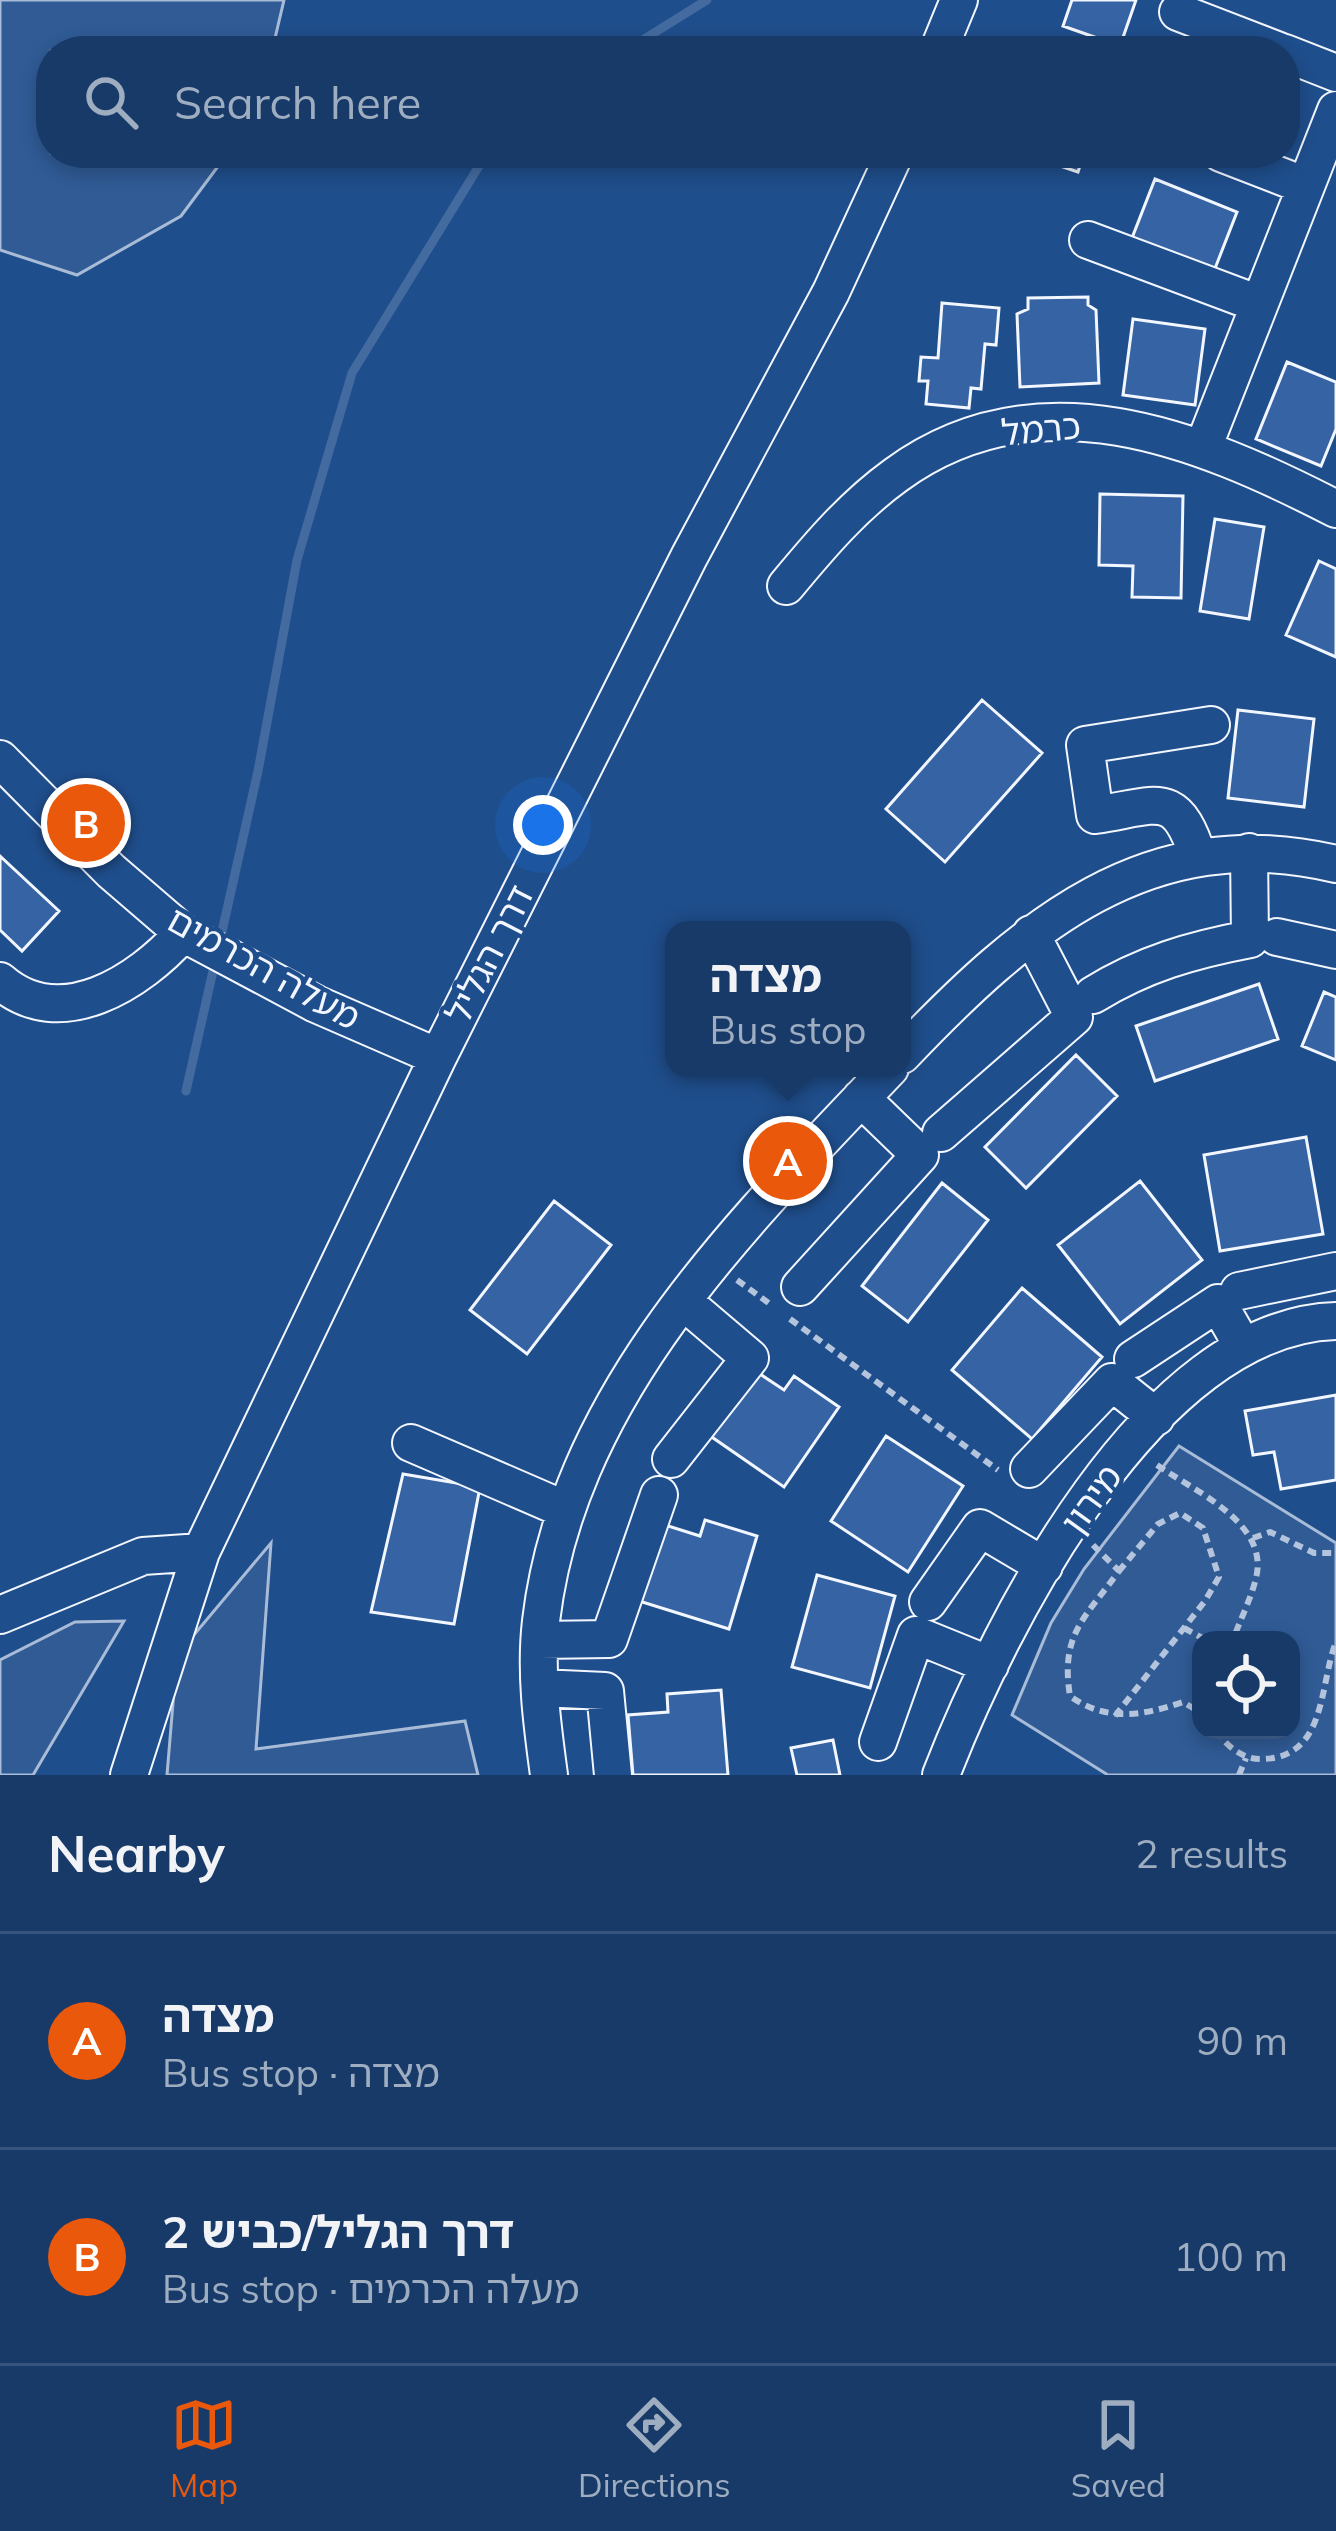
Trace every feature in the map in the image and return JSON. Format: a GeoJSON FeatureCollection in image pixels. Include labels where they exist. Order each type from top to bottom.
{"type":"FeatureCollection","features":[{"type":"Feature","properties":{"kind":"street"},"geometry":{"type":"LineString","coordinates":[[944,36],[959,0]]}},
{"type":"Feature","properties":{"kind":"street"},"geometry":{"type":"LineString","coordinates":[[1178,12],[1240,36]]}},
{"type":"Feature","properties":{"kind":"street"},"geometry":{"type":"LineString","coordinates":[[1300,59],[1336,73]]}},
{"type":"Feature","properties":{"kind":"street"},"geometry":{"type":"LineString","coordinates":[[1203,448],[1336,110]]}},
{"type":"Feature","properties":{"kind":"street","name":"דרך הגליל"},"geometry":{"type":"LineString","coordinates":[[129,1775],[201,1552],[438,1057],[689,556],[839,276],[888,168]]}},
{"type":"Feature","properties":{"kind":"street"},"geometry":{"type":"LineString","coordinates":[[1260,168],[1306,186]]}},
{"type":"Feature","properties":{"kind":"street"},"geometry":{"type":"LineString","coordinates":[[1088,240],[1259,304]]}},
{"type":"Feature","properties":{"kind":"street","name":"כרמל"},"geometry":{"type":"LineString","coordinates":[[786,586],[842,520],[898,473],[955,442],[1012,426],[1068,421],[1123,426],[1203,448],[1336,508]]}},
{"type":"Feature","properties":{"kind":"street"},"geometry":{"type":"LineString","coordinates":[[1198,857],[1187,823],[1176,810],[1161,806],[1095,814],[1085,745],[1211,725]]}},
{"type":"Feature","properties":{"kind":"street","name":"מעלה הכרמים"},"geometry":{"type":"LineString","coordinates":[[0,759],[111,871],[183,933],[316,1004],[438,1057]]}},
{"type":"Feature","properties":{"kind":"street"},"geometry":{"type":"LineString","coordinates":[[1093,995],[1165,957],[1250,938],[1250,852]]}},
{"type":"Feature","properties":{"kind":"street"},"geometry":{"type":"LineString","coordinates":[[911,1046],[994,962],[1095,892],[1198,857],[1250,852],[1336,864]]}},
{"type":"Feature","properties":{"kind":"street"},"geometry":{"type":"LineString","coordinates":[[0,981],[16,995],[71,1004],[123,986],[158,962],[183,933]]}},
{"type":"Feature","properties":{"kind":"street"},"geometry":{"type":"LineString","coordinates":[[941,1132],[1074,1017],[1031,934]]}},
{"type":"Feature","properties":{"kind":"street"},"geometry":{"type":"LineString","coordinates":[[1277,938],[1336,950]]}},
{"type":"Feature","properties":{"kind":"street"},"geometry":{"type":"LineString","coordinates":[[549,1775],[540,1640],[555,1544],[581,1468],[617,1397],[682,1301],[881,1077]]}},
{"type":"Feature","properties":{"kind":"street"},"geometry":{"type":"LineString","coordinates":[[800,1287],[920,1155],[861,1098]]}},
{"type":"Feature","properties":{"kind":"street"},"geometry":{"type":"LineString","coordinates":[[1239,1291],[1336,1271]]}},
{"type":"Feature","properties":{"kind":"street"},"geometry":{"type":"LineString","coordinates":[[671,1459],[750,1358],[682,1301]]}},
{"type":"Feature","properties":{"kind":"street"},"geometry":{"type":"LineString","coordinates":[[1133,1360],[1218,1303],[1242,1345]]}},
{"type":"Feature","properties":{"kind":"street","name":"מירון"},"geometry":{"type":"LineString","coordinates":[[941,1775],[1011,1619],[1070,1523],[1130,1446],[1206,1369],[1242,1345],[1278,1330],[1336,1321]]}},
{"type":"Feature","properties":{"kind":"street"},"geometry":{"type":"LineString","coordinates":[[1021,1475],[1112,1382],[1156,1418]]}},
{"type":"Feature","properties":{"kind":"street"},"geometry":{"type":"LineString","coordinates":[[411,1443],[566,1510]]}},
{"type":"Feature","properties":{"kind":"street"},"geometry":{"type":"LineString","coordinates":[[540,1640],[609,1639],[659,1496]]}},
{"type":"Feature","properties":{"kind":"street"},"geometry":{"type":"LineString","coordinates":[[928,1602],[980,1528],[1044,1566]]}},
{"type":"Feature","properties":{"kind":"street"},"geometry":{"type":"LineString","coordinates":[[0,1616],[143,1556],[201,1552]]}},
{"type":"Feature","properties":{"kind":"street"},"geometry":{"type":"LineString","coordinates":[[878,1742],[916,1636],[990,1665]]}},
{"type":"Feature","properties":{"kind":"street"},"geometry":{"type":"LineString","coordinates":[[540,1688],[605,1691],[613,1775]]}},
{"type":"Feature","properties":{"kind":"path"},"geometry":{"type":"LineString","coordinates":[[712,1263],[1021,1475]]}},
{"type":"Feature","properties":{"kind":"path"},"geometry":{"type":"LineString","coordinates":[[1130,1446],[1231,1516],[1252,1538],[1258,1574],[1236,1631]]}},
{"type":"Feature","properties":{"kind":"path"},"geometry":{"type":"LineString","coordinates":[[1114,1716],[1219,1577],[1203,1528],[1180,1513],[1158,1524],[1072,1631],[1065,1667],[1070,1696],[1089,1710],[1114,1716],[1183,1702],[1192,1708]]}},
{"type":"Feature","properties":{"kind":"path"},"geometry":{"type":"LineString","coordinates":[[1070,1523],[1119,1571]]}},
{"type":"Feature","properties":{"kind":"path"},"geometry":{"type":"LineString","coordinates":[[1252,1538],[1270,1532],[1314,1553],[1336,1552]]}},
{"type":"Feature","properties":{"kind":"path"},"geometry":{"type":"LineString","coordinates":[[1184,1628],[1192,1632]]}},
{"type":"Feature","properties":{"kind":"path"},"geometry":{"type":"LineString","coordinates":[[1221,1739],[1246,1758],[1266,1760],[1291,1752],[1312,1733],[1336,1642]]}},
{"type":"Feature","properties":{"kind":"path"},"geometry":{"type":"LineString","coordinates":[[1239,1775],[1246,1758]]}},
{"type":"Feature","properties":{"kind":"shaded area"},"geometry":{"type":"Polygon","coordinates":[[[0,0],[284,0],[276,36],[36,36],[36,168],[217,168],[181,216],[77,275],[0,250],[0,0]]]}},
{"type":"Feature","properties":{"kind":"shaded area"},"geometry":{"type":"Polygon","coordinates":[[[1179,1446],[1336,1543],[1336,1775],[1108,1775],[1012,1715],[1051,1623],[1084,1569],[1179,1446]]]}},
{"type":"Feature","properties":{"kind":"shaded area"},"geometry":{"type":"Polygon","coordinates":[[[271,1543],[256,1749],[465,1721],[478,1775],[167,1775],[177,1655],[271,1543]]]}},
{"type":"Feature","properties":{"kind":"shaded area"},"geometry":{"type":"Polygon","coordinates":[[[124,1621],[33,1775],[0,1775],[0,1660],[75,1622],[124,1621]]]}},
{"type":"Feature","properties":{"kind":"building"},"geometry":{"type":"Polygon","coordinates":[[[1072,0],[1136,0],[1123,36],[1092,36],[1063,26],[1072,0]]]}},
{"type":"Feature","properties":{"kind":"building"},"geometry":{"type":"Polygon","coordinates":[[[1155,179],[1237,212],[1214,271],[1132,238],[1155,179]]]}},
{"type":"Feature","properties":{"kind":"building"},"geometry":{"type":"Polygon","coordinates":[[[1088,297],[1088,305],[1096,310],[1099,383],[1020,387],[1017,314],[1028,309],[1028,298],[1088,297]]]}},
{"type":"Feature","properties":{"kind":"building"},"geometry":{"type":"Polygon","coordinates":[[[942,303],[999,308],[996,345],[985,344],[981,389],[971,388],[969,408],[926,404],[928,381],[919,381],[921,357],[938,358],[942,303]]]}},
{"type":"Feature","properties":{"kind":"building"},"geometry":{"type":"Polygon","coordinates":[[[1133,319],[1205,329],[1195,405],[1123,395],[1133,319]]]}},
{"type":"Feature","properties":{"kind":"building"},"geometry":{"type":"Polygon","coordinates":[[[1287,362],[1336,382],[1336,429],[1321,466],[1256,439],[1287,362]]]}},
{"type":"Feature","properties":{"kind":"building"},"geometry":{"type":"Polygon","coordinates":[[[1100,494],[1183,496],[1181,598],[1132,597],[1133,566],[1099,565],[1100,494]]]}},
{"type":"Feature","properties":{"kind":"building"},"geometry":{"type":"Polygon","coordinates":[[[1215,519],[1264,527],[1249,619],[1200,611],[1215,519]]]}},
{"type":"Feature","properties":{"kind":"building"},"geometry":{"type":"Polygon","coordinates":[[[1319,561],[1336,569],[1336,657],[1286,635],[1319,561]]]}},
{"type":"Feature","properties":{"kind":"building"},"geometry":{"type":"Polygon","coordinates":[[[982,700],[1042,753],[945,862],[886,809],[982,700]]]}},
{"type":"Feature","properties":{"kind":"building"},"geometry":{"type":"Polygon","coordinates":[[[1238,710],[1314,719],[1304,807],[1228,798],[1238,710]]]}},
{"type":"Feature","properties":{"kind":"building"},"geometry":{"type":"Polygon","coordinates":[[[0,856],[59,911],[22,951],[0,930],[0,856]]]}},
{"type":"Feature","properties":{"kind":"building"},"geometry":{"type":"Polygon","coordinates":[[[1259,984],[1278,1039],[1155,1081],[1136,1026],[1259,984]]]}},
{"type":"Feature","properties":{"kind":"building"},"geometry":{"type":"Polygon","coordinates":[[[1324,992],[1336,997],[1336,1060],[1302,1046],[1324,992]]]}},
{"type":"Feature","properties":{"kind":"building"},"geometry":{"type":"Polygon","coordinates":[[[1076,1055],[1117,1096],[1026,1188],[985,1147],[1076,1055]]]}},
{"type":"Feature","properties":{"kind":"building"},"geometry":{"type":"Polygon","coordinates":[[[1306,1137],[1323,1234],[1220,1251],[1204,1155],[1306,1137]]]}},
{"type":"Feature","properties":{"kind":"building"},"geometry":{"type":"Polygon","coordinates":[[[1140,1181],[1202,1260],[1120,1324],[1058,1245],[1140,1181]]]}},
{"type":"Feature","properties":{"kind":"building"},"geometry":{"type":"Polygon","coordinates":[[[942,1183],[988,1220],[908,1322],[862,1286],[942,1183]]]}},
{"type":"Feature","properties":{"kind":"building"},"geometry":{"type":"Polygon","coordinates":[[[554,1201],[611,1245],[527,1354],[470,1310],[554,1201]]]}},
{"type":"Feature","properties":{"kind":"building"},"geometry":{"type":"Polygon","coordinates":[[[1022,1288],[1102,1357],[1032,1439],[952,1370],[1022,1288]]]}},
{"type":"Feature","properties":{"kind":"building"},"geometry":{"type":"Polygon","coordinates":[[[751,1368],[784,1390],[794,1376],[839,1407],[784,1487],[706,1433],[751,1368]]]}},
{"type":"Feature","properties":{"kind":"building"},"geometry":{"type":"Polygon","coordinates":[[[1336,1395],[1336,1480],[1281,1489],[1274,1452],[1253,1455],[1245,1411],[1336,1395]]]}},
{"type":"Feature","properties":{"kind":"building"},"geometry":{"type":"Polygon","coordinates":[[[886,1436],[963,1486],[908,1572],[831,1521],[886,1436]]]}},
{"type":"Feature","properties":{"kind":"building"},"geometry":{"type":"Polygon","coordinates":[[[403,1474],[480,1487],[454,1624],[371,1612],[403,1474]]]}},
{"type":"Feature","properties":{"kind":"building"},"geometry":{"type":"Polygon","coordinates":[[[705,1520],[757,1536],[729,1629],[639,1601],[662,1524],[700,1536],[705,1520]]]}},
{"type":"Feature","properties":{"kind":"building"},"geometry":{"type":"Polygon","coordinates":[[[817,1575],[895,1596],[870,1688],[792,1667],[817,1575]]]}},
{"type":"Feature","properties":{"kind":"building"},"geometry":{"type":"Polygon","coordinates":[[[721,1690],[728,1775],[633,1775],[628,1715],[668,1712],[667,1694],[721,1690]]]}},
{"type":"Feature","properties":{"kind":"building"},"geometry":{"type":"Polygon","coordinates":[[[833,1740],[840,1775],[797,1775],[791,1748],[833,1740]]]}},
{"type":"Feature","properties":{"kind":"waterway"},"geometry":{"type":"LineString","coordinates":[[649,36],[707,0]]}},
{"type":"Feature","properties":{"kind":"waterway"},"geometry":{"type":"LineString","coordinates":[[219,945],[258,771],[297,560],[352,373],[478,168]]}},
{"type":"Feature","properties":{"kind":"waterway"},"geometry":{"type":"LineString","coordinates":[[186,1091],[215,962]]}},
{"type":"Feature","properties":{"kind":"place","name":"דרך הגליל/כביש 2"},"geometry":{"type":"Point","coordinates":[86,823]}},
{"type":"Feature","properties":{"kind":"place","name":"מצדה"},"geometry":{"type":"Point","coordinates":[788,1161]}}]}
